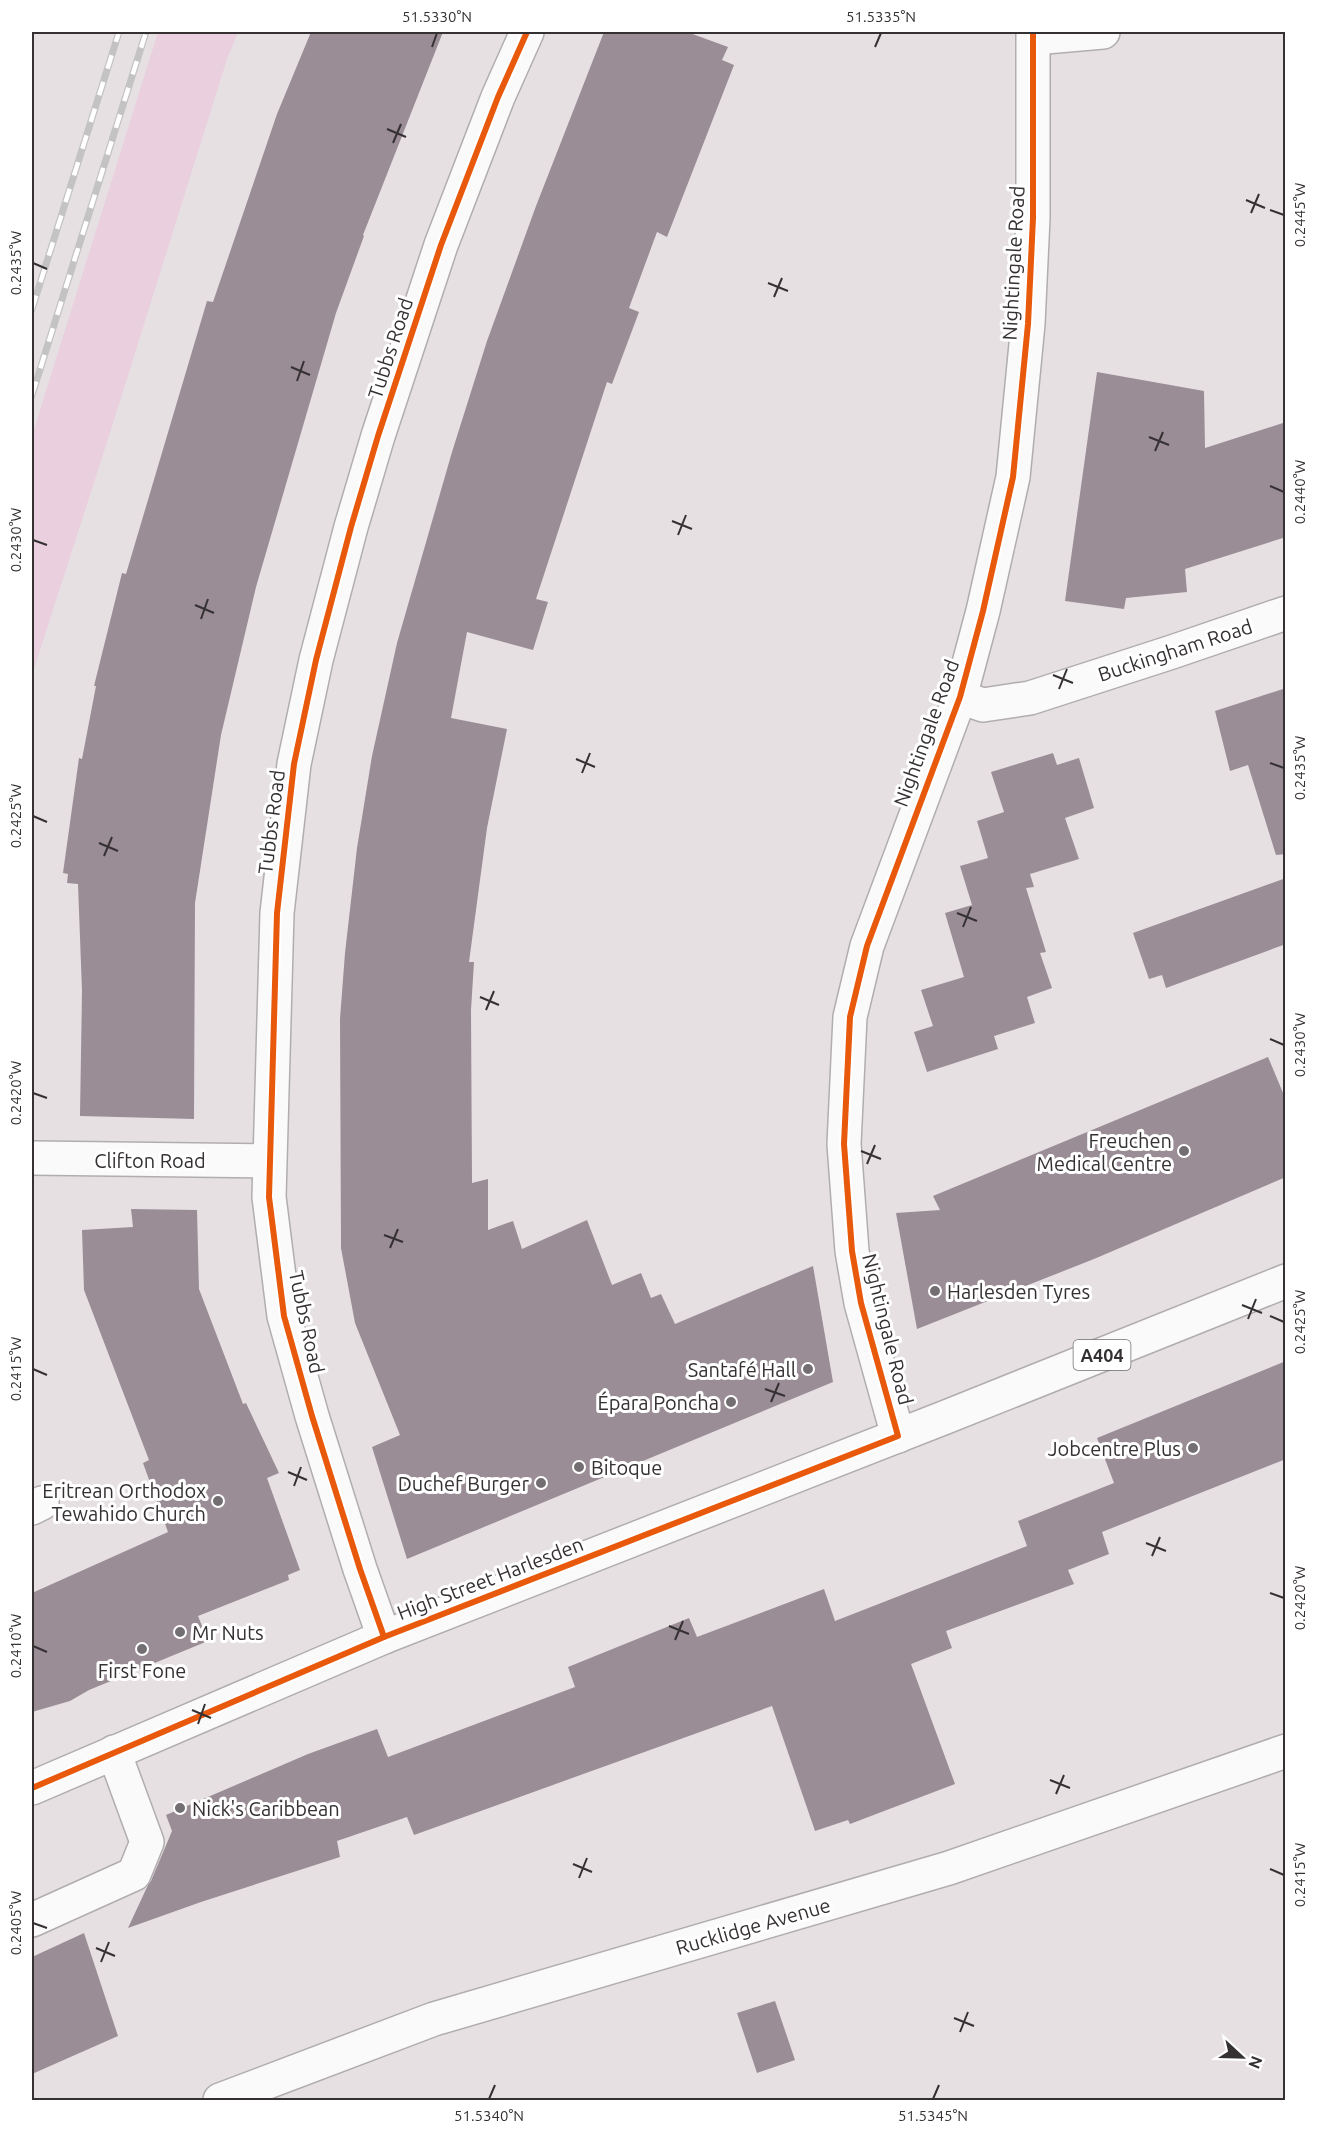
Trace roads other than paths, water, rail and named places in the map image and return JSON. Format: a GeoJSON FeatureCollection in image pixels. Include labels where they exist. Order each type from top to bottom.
{"type":"FeatureCollection","features":[{"type":"Feature","properties":{"kind":"street","name":"Tubbs Road"},"geometry":{"type":"LineString","coordinates":[[384,1637],[315,1426],[284,1316],[268,1197],[277,914],[294,764],[316,660],[351,527],[378,436],[441,245],[498,97],[527,32]]}},
{"type":"Feature","properties":{"kind":"street"},"geometry":{"type":"LineString","coordinates":[[1033,35],[1103,32]]}},
{"type":"Feature","properties":{"kind":"street","name":"Nightingale Road"},"geometry":{"type":"LineString","coordinates":[[898,1436],[861,1303],[852,1251],[844,1144],[850,1017],[867,946],[960,697],[983,611],[1013,477],[1028,324],[1033,218],[1033,35]]}},
{"type":"Feature","properties":{"kind":"street","name":"Buckingham Road"},"geometry":{"type":"LineString","coordinates":[[960,697],[983,705],[1030,698],[1286,613]]}},
{"type":"Feature","properties":{"kind":"street","name":"Clifton Road"},"geometry":{"type":"LineString","coordinates":[[32,1158],[269,1161]]}},
{"type":"Feature","properties":{"kind":"street","name":"High Street Harlesden"},"geometry":{"type":"LineString","coordinates":[[32,1788],[384,1637],[1286,1281]]}},
{"type":"Feature","properties":{"kind":"street","name":"Rucklidge Avenue"},"geometry":{"type":"LineString","coordinates":[[220,2100],[434,2019],[949,1868],[1286,1751]]}},
{"type":"Feature","properties":{"kind":"street"},"geometry":{"type":"LineString","coordinates":[[32,1920],[134,1874],[147,1842],[114,1752]]}},
{"type":"Feature","properties":{"kind":"railway"},"geometry":{"type":"LineString","coordinates":[[32,309],[119,32]]}},
{"type":"Feature","properties":{"kind":"railway"},"geometry":{"type":"LineString","coordinates":[[32,395],[146,32]]}},
{"type":"Feature","properties":{"kind":"place","name":"Freuchen Medical Centre"},"geometry":{"type":"Point","coordinates":[1184,1151]}},
{"type":"Feature","properties":{"kind":"place","name":"Harlesden Tyres"},"geometry":{"type":"Point","coordinates":[935,1291]}},
{"type":"Feature","properties":{"kind":"place","name":"Santafé Hall"},"geometry":{"type":"Point","coordinates":[808,1369]}},
{"type":"Feature","properties":{"kind":"place","name":"Épara Poncha"},"geometry":{"type":"Point","coordinates":[731,1402]}},
{"type":"Feature","properties":{"kind":"place","name":"Jobcentre Plus"},"geometry":{"type":"Point","coordinates":[1193,1448]}},
{"type":"Feature","properties":{"kind":"place","name":"Bitoque"},"geometry":{"type":"Point","coordinates":[579,1467]}},
{"type":"Feature","properties":{"kind":"place","name":"Duchef Burger"},"geometry":{"type":"Point","coordinates":[541,1483]}},
{"type":"Feature","properties":{"kind":"place","name":"Eritrean Orthodox Tewahido Church"},"geometry":{"type":"Point","coordinates":[218,1501]}},
{"type":"Feature","properties":{"kind":"place","name":"Mr Nuts"},"geometry":{"type":"Point","coordinates":[180,1632]}},
{"type":"Feature","properties":{"kind":"place","name":"First Fone"},"geometry":{"type":"Point","coordinates":[142,1649]}},
{"type":"Feature","properties":{"kind":"place","name":"Nick's Caribbean"},"geometry":{"type":"Point","coordinates":[180,1808]}}]}
